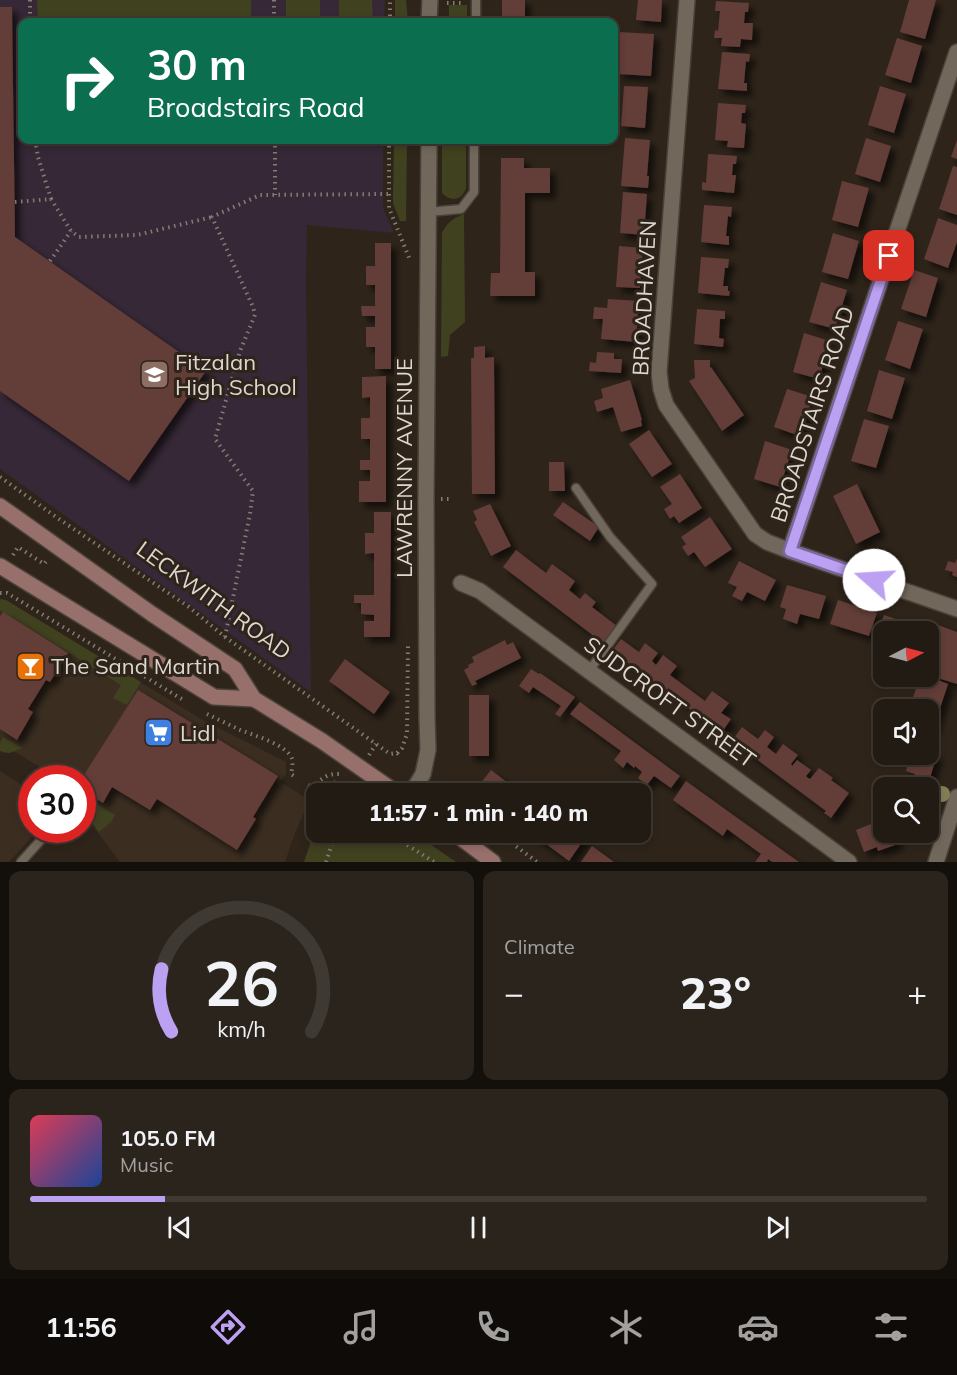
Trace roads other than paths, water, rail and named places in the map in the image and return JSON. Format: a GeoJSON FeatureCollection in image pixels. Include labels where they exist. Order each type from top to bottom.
{"type":"FeatureCollection","features":[{"type":"Feature","properties":{"kind":"main road","name":"LECKWITH ROAD"},"geometry":{"type":"LineString","coordinates":[[0,506],[8,517],[235,669],[254,699],[322,741],[383,783]]}},
{"type":"Feature","properties":{"kind":"main road","name":"LECKWITH ROAD"},"geometry":{"type":"LineString","coordinates":[[6,562],[214,697],[254,699]]}},
{"type":"Feature","properties":{"kind":"main road"},"geometry":{"type":"LineString","coordinates":[[468,843],[493,862]]}},
{"type":"Feature","properties":{"kind":"street","name":"BROADHAVEN"},"geometry":{"type":"LineString","coordinates":[[687,0],[659,372],[666,405],[755,534],[767,542],[790,551],[957,609]]}},
{"type":"Feature","properties":{"kind":"street"},"geometry":{"type":"LineString","coordinates":[[429,18],[430,1]]}},
{"type":"Feature","properties":{"kind":"street","name":"BROADSTAIRS ROAD"},"geometry":{"type":"LineString","coordinates":[[790,551],[957,52]]}},
{"type":"Feature","properties":{"kind":"street","name":"LAWRENNY AVENUE"},"geometry":{"type":"LineString","coordinates":[[418,783],[423,774],[428,750],[426,499],[429,144]]}},
{"type":"Feature","properties":{"kind":"street","name":"SUDCROFT STREET"},"geometry":{"type":"LineString","coordinates":[[461,584],[480,591],[849,862]]}},
{"type":"Feature","properties":{"kind":"street"},"geometry":{"type":"LineString","coordinates":[[936,862],[957,797]]}},
{"type":"Feature","properties":{"kind":"lane"},"geometry":{"type":"LineString","coordinates":[[476,1],[476,18]]}},
{"type":"Feature","properties":{"kind":"lane"},"geometry":{"type":"LineString","coordinates":[[428,212],[461,209],[474,192],[474,144]]}},
{"type":"Feature","properties":{"kind":"lane"},"geometry":{"type":"LineString","coordinates":[[576,488],[610,537],[652,584],[589,671]]}},
{"type":"Feature","properties":{"kind":"lane"},"geometry":{"type":"LineString","coordinates":[[21,862],[38,843]]}},
{"type":"Feature","properties":{"kind":"place","name":"Fitzalan High School"},"geometry":{"type":"Point","coordinates":[154,375]}},
{"type":"Feature","properties":{"kind":"place","name":"The Sand Martin"},"geometry":{"type":"Point","coordinates":[30,666]}},
{"type":"Feature","properties":{"kind":"place","name":"Lidl"},"geometry":{"type":"Point","coordinates":[159,733]}}]}
